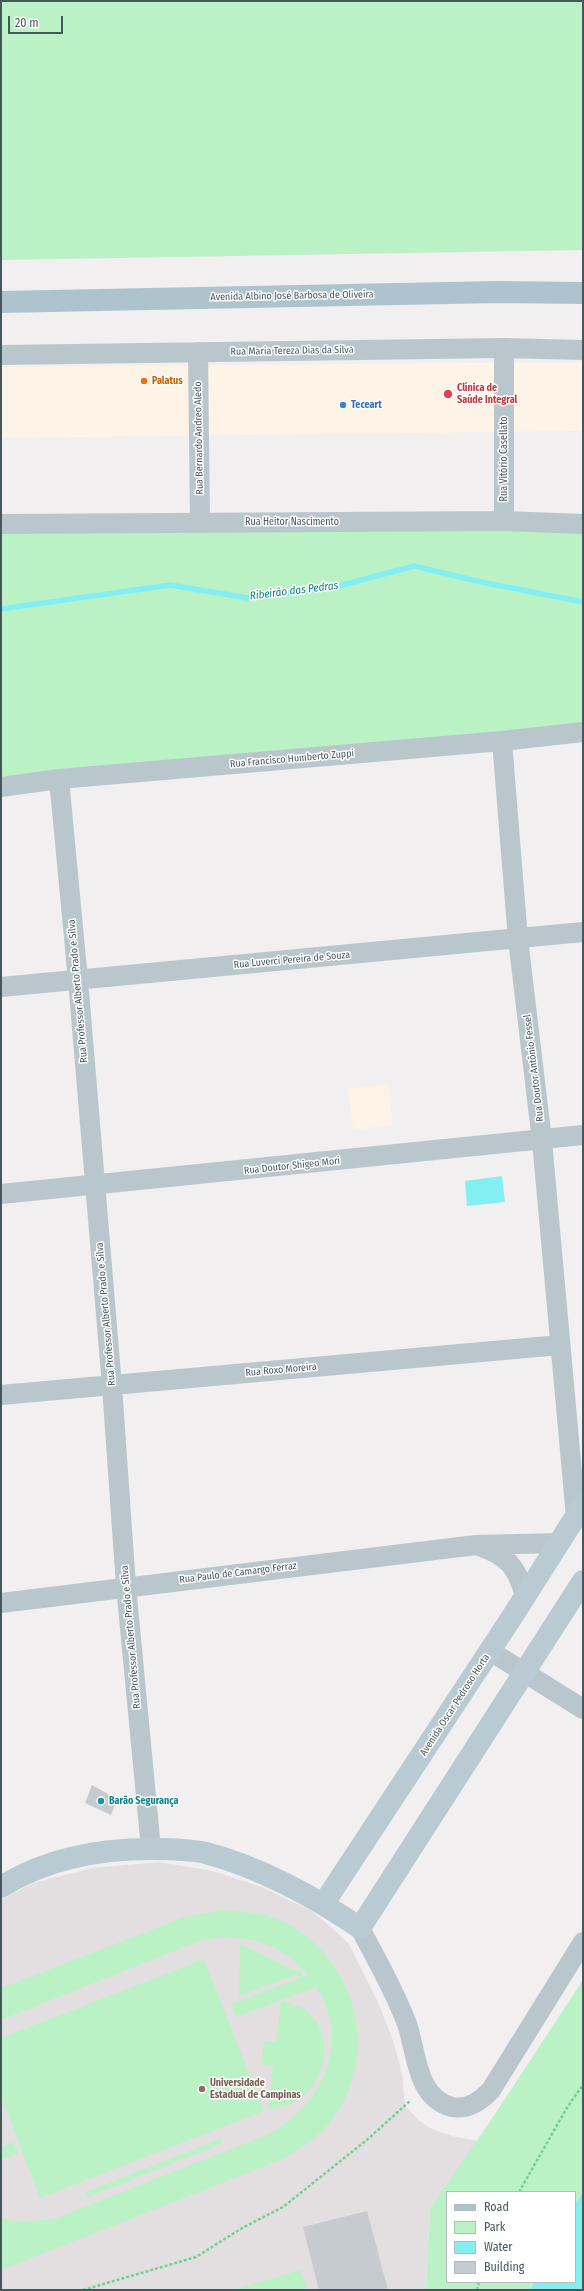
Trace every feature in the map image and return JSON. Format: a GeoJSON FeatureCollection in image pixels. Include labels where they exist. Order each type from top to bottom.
{"type":"FeatureCollection","features":[{"type":"Feature","properties":{"kind":"main road","name":"Avenida Albino José Barbosa de Oliveira"},"geometry":{"type":"LineString","coordinates":[[1,302],[498,292],[583,293]]}},
{"type":"Feature","properties":{"kind":"main road","name":"Avenida Oscar Pedroso Horta"},"geometry":{"type":"LineString","coordinates":[[324,1903],[490,1651],[579,1511]]}},
{"type":"Feature","properties":{"kind":"main road"},"geometry":{"type":"LineString","coordinates":[[4,1880],[73,1856],[129,1848],[206,1853],[270,1877],[324,1903],[360,1928],[525,1674],[583,1581]]}},
{"type":"Feature","properties":{"kind":"street","name":"Rua Maria Tereza Dias da Silva"},"geometry":{"type":"LineString","coordinates":[[1,355],[504,348],[583,350]]}},
{"type":"Feature","properties":{"kind":"street","name":"Rua Vitório Casellato"},"geometry":{"type":"LineString","coordinates":[[504,348],[504,521]]}},
{"type":"Feature","properties":{"kind":"street","name":"Rua Bernardo Andreo Aledo"},"geometry":{"type":"LineString","coordinates":[[198,352],[200,523]]}},
{"type":"Feature","properties":{"kind":"street","name":"Rua Heitor Nascimento"},"geometry":{"type":"LineString","coordinates":[[1,524],[504,521],[583,524]]}},
{"type":"Feature","properties":{"kind":"street","name":"Rua Francisco Humberto Zuppi"},"geometry":{"type":"LineString","coordinates":[[1,787],[59,779],[502,741],[583,732]]}},
{"type":"Feature","properties":{"kind":"street","name":"Rua Doutor Antônio Fessel"},"geometry":{"type":"LineString","coordinates":[[502,741],[518,939],[542,1141],[564,1394],[579,1511]]}},
{"type":"Feature","properties":{"kind":"street","name":"Rua Professor Alberto Prado e Silva"},"geometry":{"type":"LineString","coordinates":[[59,779],[78,980],[94,1186],[112,1386],[126,1586],[151,1849]]}},
{"type":"Feature","properties":{"kind":"street","name":"Rua Luverci Pereira de Souza"},"geometry":{"type":"LineString","coordinates":[[1,987],[583,932]]}},
{"type":"Feature","properties":{"kind":"street","name":"Rua Doutor Shigeo Mori"},"geometry":{"type":"LineString","coordinates":[[1,1194],[542,1141],[583,1135]]}},
{"type":"Feature","properties":{"kind":"street","name":"Rua Roxo Moreira"},"geometry":{"type":"LineString","coordinates":[[1,1395],[560,1345]]}},
{"type":"Feature","properties":{"kind":"street","name":"Rua Doutor Antônio Fessel"},"geometry":{"type":"LineString","coordinates":[[564,1394],[578,1424],[583,1428]]}},
{"type":"Feature","properties":{"kind":"street","name":"Rua Paulo de Camargo Ferraz"},"geometry":{"type":"LineString","coordinates":[[1,1603],[126,1586],[476,1545],[559,1543]]}},
{"type":"Feature","properties":{"kind":"street","name":"Rua Paulo de Camargo Ferraz"},"geometry":{"type":"LineString","coordinates":[[476,1545],[497,1552],[511,1564],[520,1579],[525,1596]]}},
{"type":"Feature","properties":{"kind":"street"},"geometry":{"type":"LineString","coordinates":[[490,1651],[583,1709]]}},
{"type":"Feature","properties":{"kind":"street"},"geometry":{"type":"LineString","coordinates":[[360,1928],[407,2023],[426,2088],[430,2096],[441,2104],[457,2108],[471,2105],[483,2099],[491,2090],[583,1942]]}},
{"type":"Feature","properties":{"kind":"path"},"geometry":{"type":"LineString","coordinates":[[520,2191],[568,2106],[583,2085]]}},
{"type":"Feature","properties":{"kind":"path"},"geometry":{"type":"LineString","coordinates":[[83,2290],[196,2257],[242,2228],[283,2207],[362,2144],[426,2088]]}},
{"type":"Feature","properties":{"kind":"shaded area"},"geometry":{"type":"Polygon","coordinates":[[[583,363],[583,431],[1,438],[1,367],[583,363]]]}},
{"type":"Feature","properties":{"kind":"shaded area"},"geometry":{"type":"Polygon","coordinates":[[[388,1084],[393,1125],[353,1130],[348,1089],[388,1084]]]}},
{"type":"Feature","properties":{"kind":"shaded area","name":"Universidade Estadual de Campinas"},"geometry":{"type":"Polygon","coordinates":[[[159,1862],[213,1871],[259,1886],[312,1911],[332,1928],[349,1944],[377,2000],[393,2040],[402,2073],[405,2105],[418,2120],[432,2129],[452,2136],[477,2141],[430,2208],[426,2290],[1,2290],[1,1900],[33,1883],[92,1868],[159,1862]]]}},
{"type":"Feature","properties":{"kind":"green space"},"geometry":{"type":"Polygon","coordinates":[[[1,1],[583,1],[583,250],[1,260],[1,1]]]}},
{"type":"Feature","properties":{"kind":"green space"},"geometry":{"type":"Polygon","coordinates":[[[1,524],[583,524],[583,732],[1,787],[1,524]]]}},
{"type":"Feature","properties":{"kind":"green space"},"geometry":{"type":"Polygon","coordinates":[[[223,1910],[244,1911],[279,1920],[305,1935],[326,1955],[342,1978],[352,2004],[358,2032],[357,2060],[350,2088],[336,2114],[324,2129],[310,2142],[278,2161],[1,2270],[1,2218],[19,2222],[54,2219],[269,2134],[288,2122],[304,2107],[317,2089],[326,2070],[331,2050],[331,2029],[326,2008],[316,1987],[236,2017],[231,2004],[308,1975],[297,1963],[285,1954],[258,1942],[228,1938],[197,1942],[1,2020],[1,1988],[185,1917],[223,1910]]]}},
{"type":"Feature","properties":{"kind":"green space"},"geometry":{"type":"Polygon","coordinates":[[[240,1944],[296,1971],[301,1970],[303,1975],[300,1977],[295,1975],[239,1996],[240,1944]]]}},
{"type":"Feature","properties":{"kind":"green space"},"geometry":{"type":"Polygon","coordinates":[[[204,1959],[264,2111],[40,2198],[1,2097],[1,2038],[204,1959]]]}},
{"type":"Feature","properties":{"kind":"green space"},"geometry":{"type":"Polygon","coordinates":[[[583,1980],[583,2290],[426,2290],[430,2208],[493,2117],[583,1980]]]}},
{"type":"Feature","properties":{"kind":"green space"},"geometry":{"type":"Polygon","coordinates":[[[281,2001],[304,2009],[311,2015],[319,2026],[323,2037],[325,2050],[319,2074],[305,2095],[295,2102],[268,2109],[273,2066],[261,2064],[264,2041],[276,2042],[281,2001]]]}},
{"type":"Feature","properties":{"kind":"green space"},"geometry":{"type":"Polygon","coordinates":[[[222,2138],[223,2143],[88,2197],[86,2192],[222,2138]]]}},
{"type":"Feature","properties":{"kind":"green space"},"geometry":{"type":"Polygon","coordinates":[[[13,2142],[18,2153],[1,2160],[1,2147],[13,2142]]]}},
{"type":"Feature","properties":{"kind":"green space"},"geometry":{"type":"Polygon","coordinates":[[[301,2270],[307,2290],[232,2290],[301,2270]]]}},
{"type":"Feature","properties":{"kind":"water"},"geometry":{"type":"Polygon","coordinates":[[[502,1176],[505,1202],[467,1206],[465,1181],[502,1176]]]}},
{"type":"Feature","properties":{"kind":"water"},"geometry":{"type":"Polygon","coordinates":[[[583,2193],[583,2290],[530,2290],[534,2283],[576,2283],[576,2203],[583,2193]]]}},
{"type":"Feature","properties":{"kind":"building","name":"Barão Segurança"},"geometry":{"type":"Polygon","coordinates":[[[92,1785],[117,1799],[111,1815],[85,1803],[92,1785]]]}},
{"type":"Feature","properties":{"kind":"building"},"geometry":{"type":"Polygon","coordinates":[[[367,2211],[388,2290],[319,2290],[303,2227],[367,2211]]]}},
{"type":"Feature","properties":{"kind":"waterway","name":"Ribeirão das Pedras"},"geometry":{"type":"LineString","coordinates":[[1,609],[170,585],[248,598],[331,588],[414,566],[481,582],[583,602]]}},
{"type":"Feature","properties":{"kind":"place","name":"Palatus"},"geometry":{"type":"Point","coordinates":[144,381]}},
{"type":"Feature","properties":{"kind":"place","name":"Clínica de Saúde Integral"},"geometry":{"type":"Point","coordinates":[448,394]}},
{"type":"Feature","properties":{"kind":"place","name":"Teceart"},"geometry":{"type":"Point","coordinates":[343,405]}},
{"type":"Feature","properties":{"kind":"place","name":"Barão Segurança"},"geometry":{"type":"Point","coordinates":[101,1801]}},
{"type":"Feature","properties":{"kind":"place","name":"Universidade Estadual de Campinas"},"geometry":{"type":"Point","coordinates":[202,2089]}}]}
